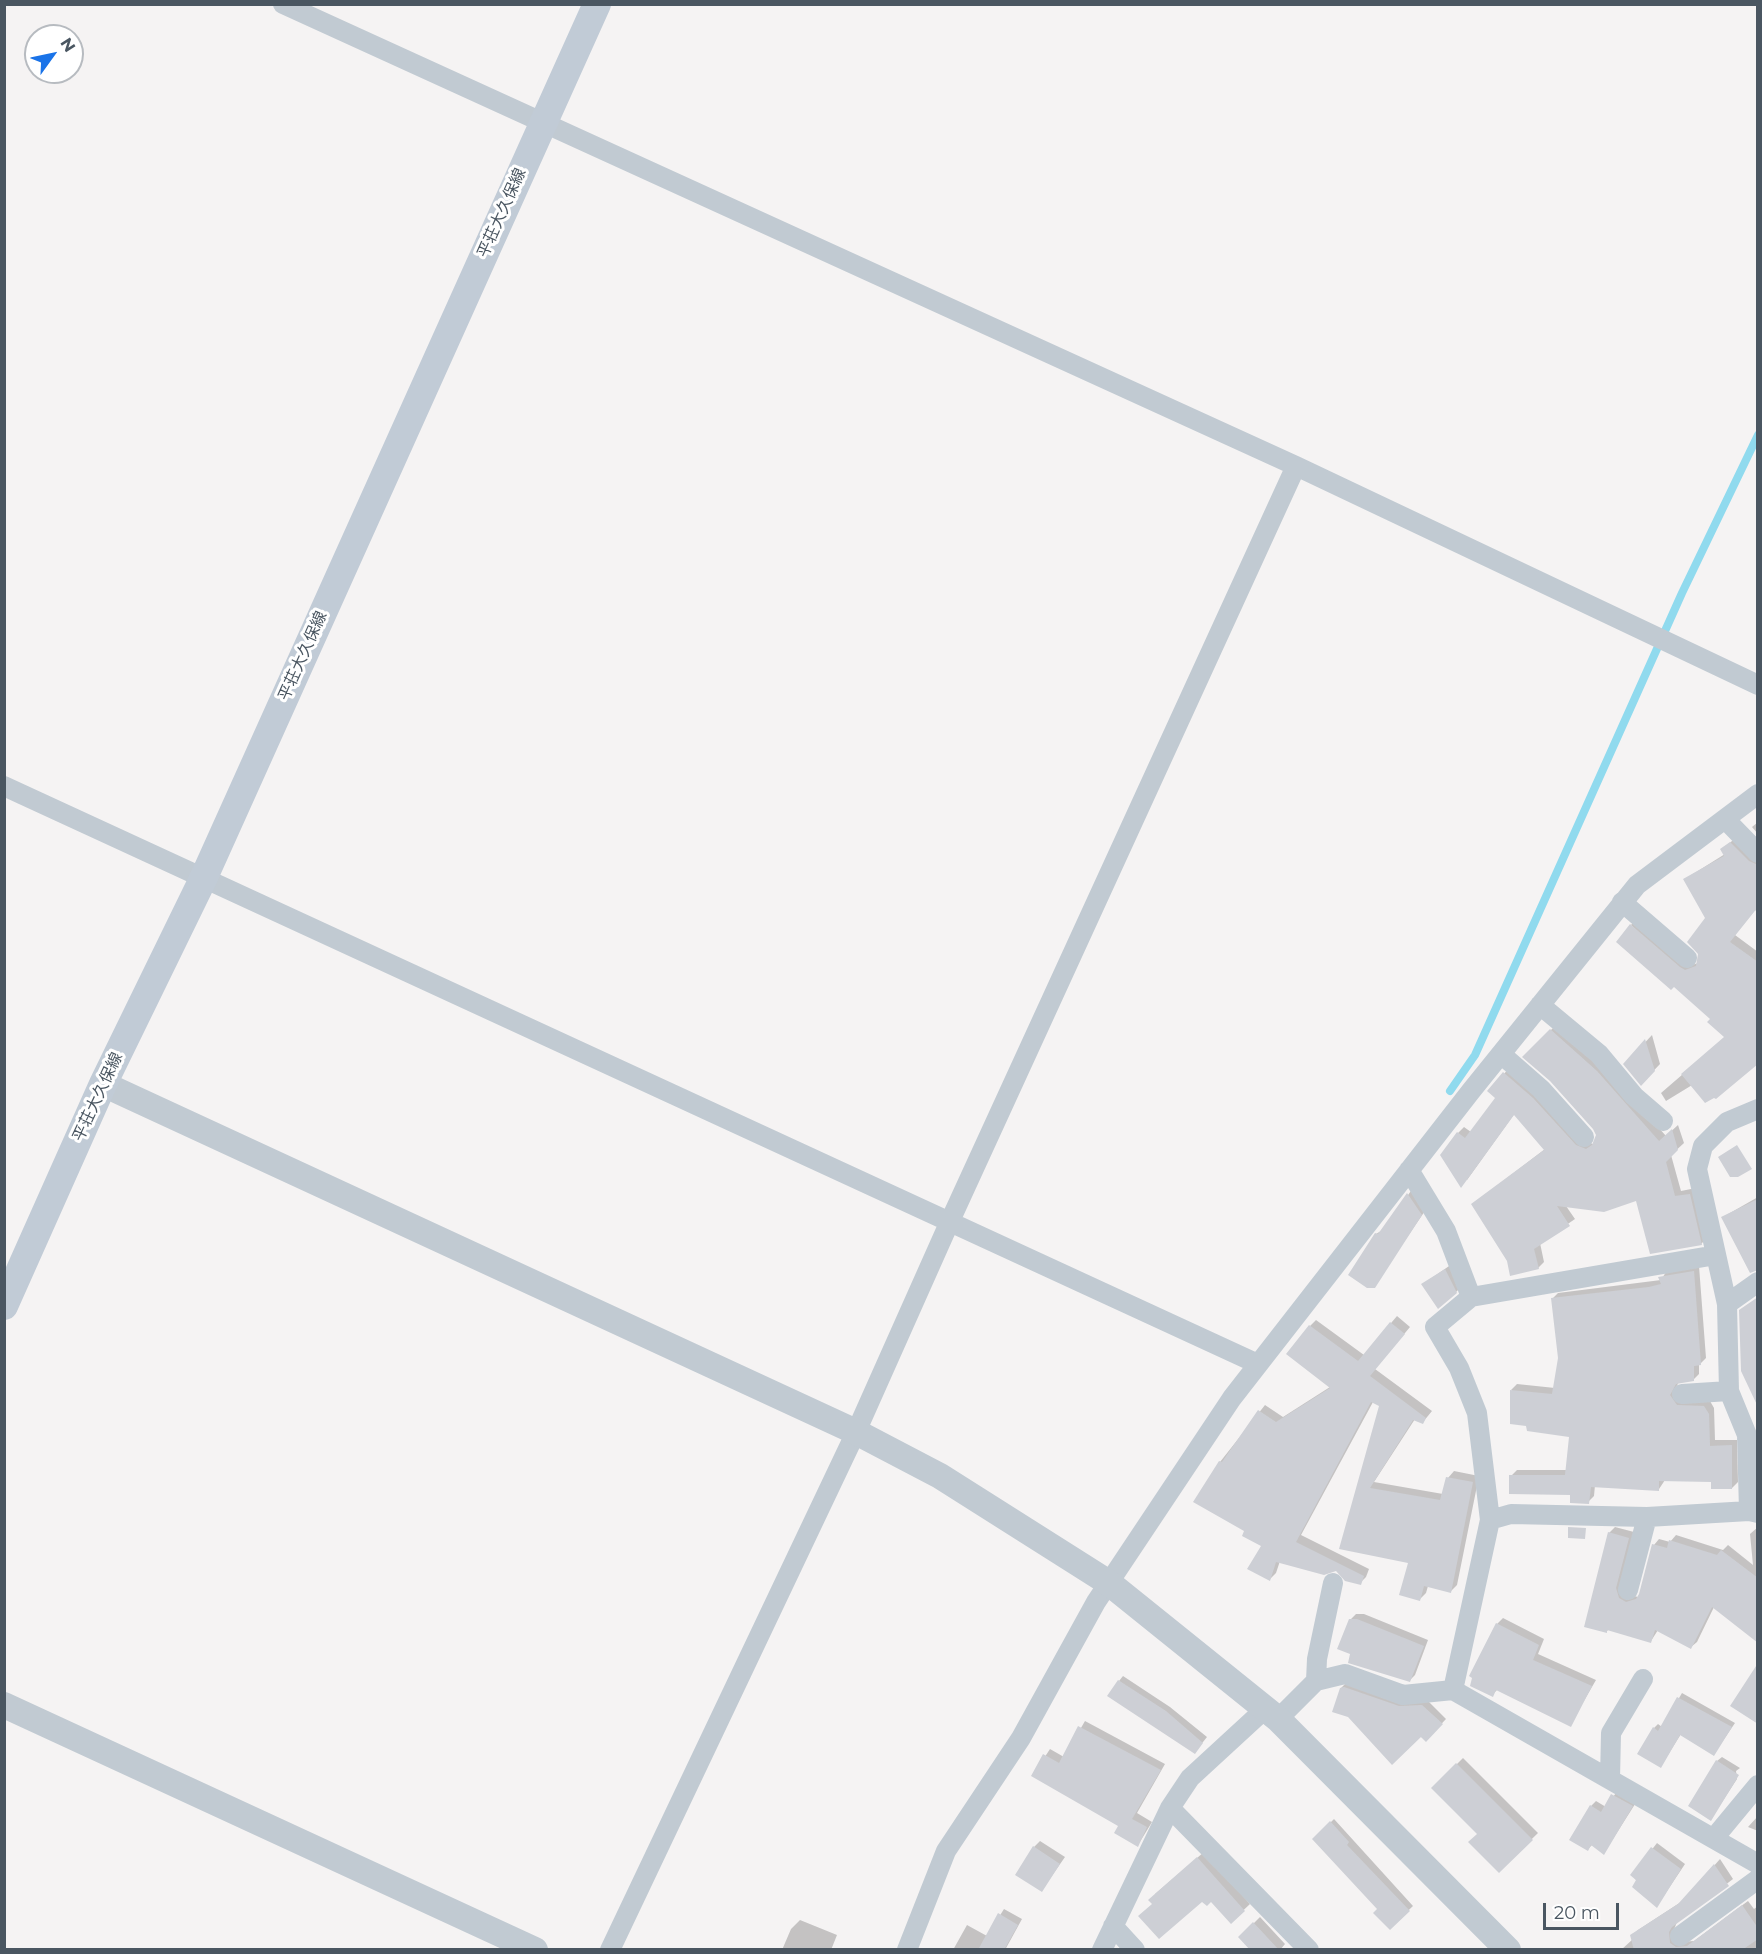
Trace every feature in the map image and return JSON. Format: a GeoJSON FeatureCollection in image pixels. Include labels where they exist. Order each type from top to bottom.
{"type":"FeatureCollection","features":[{"type":"Feature","properties":{"kind":"main road","name":"平荘大久保線"},"geometry":{"type":"LineString","coordinates":[[4,1306],[103,1084],[204,877],[597,4]]}},
{"type":"Feature","properties":{"kind":"street"},"geometry":{"type":"LineString","coordinates":[[283,4],[1296,466],[1758,685]]}},
{"type":"Feature","properties":{"kind":"street"},"geometry":{"type":"LineString","coordinates":[[610,1950],[856,1432],[950,1221],[1296,466]]}},
{"type":"Feature","properties":{"kind":"street"},"geometry":{"type":"LineString","coordinates":[[4,786],[1258,1364]]}},
{"type":"Feature","properties":{"kind":"street"},"geometry":{"type":"LineString","coordinates":[[907,1950],[946,1851],[1021,1738],[1096,1602],[1232,1398],[1409,1170],[1637,885],[1758,794]]}},
{"type":"Feature","properties":{"kind":"street"},"geometry":{"type":"LineString","coordinates":[[1725,819],[1758,853]]}},
{"type":"Feature","properties":{"kind":"street"},"geometry":{"type":"LineString","coordinates":[[1623,902],[1687,957]]}},
{"type":"Feature","properties":{"kind":"street"},"geometry":{"type":"LineString","coordinates":[[1540,1005],[1599,1054],[1634,1096],[1663,1121]]}},
{"type":"Feature","properties":{"kind":"street"},"geometry":{"type":"LineString","coordinates":[[1501,1054],[1541,1089],[1584,1137]]}},
{"type":"Feature","properties":{"kind":"street"},"geometry":{"type":"LineString","coordinates":[[103,1084],[856,1432],[940,1476],[1109,1583],[1271,1714],[1508,1950]]}},
{"type":"Feature","properties":{"kind":"street"},"geometry":{"type":"LineString","coordinates":[[1490,1520],[1511,1514],[1647,1517],[1754,1512],[1747,1435],[1729,1391],[1727,1304],[1697,1169],[1703,1146],[1727,1122],[1758,1109]]}},
{"type":"Feature","properties":{"kind":"street"},"geometry":{"type":"LineString","coordinates":[[1409,1170],[1446,1231],[1471,1297]]}},
{"type":"Feature","properties":{"kind":"street"},"geometry":{"type":"LineString","coordinates":[[1453,1690],[1490,1520],[1477,1413],[1459,1368],[1435,1327],[1471,1297],[1716,1256]]}},
{"type":"Feature","properties":{"kind":"street"},"geometry":{"type":"LineString","coordinates":[[1727,1304],[1758,1282]]}},
{"type":"Feature","properties":{"kind":"street"},"geometry":{"type":"LineString","coordinates":[[1682,1394],[1729,1391]]}},
{"type":"Feature","properties":{"kind":"street"},"geometry":{"type":"LineString","coordinates":[[1628,1590],[1647,1517]]}},
{"type":"Feature","properties":{"kind":"street"},"geometry":{"type":"LineString","coordinates":[[1316,1681],[1317,1659],[1333,1583]]}},
{"type":"Feature","properties":{"kind":"street"},"geometry":{"type":"LineString","coordinates":[[1102,1950],[1170,1808],[1190,1778],[1316,1681],[1345,1674],[1403,1695],[1453,1690],[1758,1864]]}},
{"type":"Feature","properties":{"kind":"street"},"geometry":{"type":"LineString","coordinates":[[1610,1779],[1611,1733],[1643,1679]]}},
{"type":"Feature","properties":{"kind":"street"},"geometry":{"type":"LineString","coordinates":[[4,1705],[535,1950]]}},
{"type":"Feature","properties":{"kind":"street"},"geometry":{"type":"LineString","coordinates":[[1714,1838],[1758,1785]]}},
{"type":"Feature","properties":{"kind":"street"},"geometry":{"type":"LineString","coordinates":[[1170,1808],[1309,1950]]}},
{"type":"Feature","properties":{"kind":"street"},"geometry":{"type":"LineString","coordinates":[[1680,1936],[1758,1879]]}},
{"type":"Feature","properties":{"kind":"street"},"geometry":{"type":"LineString","coordinates":[[1113,1926],[1136,1950]]}},
{"type":"Feature","properties":{"kind":"building"},"geometry":{"type":"Polygon","coordinates":[[[1730,842],[1749,861],[1758,865],[1758,907],[1730,942],[1758,962],[1758,1064],[1716,1099],[1705,1103],[1681,1074],[1724,1037],[1707,1022],[1710,1019],[1674,987],[1671,990],[1616,942],[1630,924],[1680,967],[1685,970],[1696,966],[1698,954],[1687,942],[1705,918],[1683,879],[1724,856],[1720,849],[1730,842]]]}},
{"type":"Feature","properties":{"kind":"building"},"geometry":{"type":"Polygon","coordinates":[[[1550,1029],[1597,1071],[1659,1141],[1672,1129],[1678,1150],[1666,1162],[1675,1196],[1690,1194],[1702,1245],[1650,1254],[1636,1201],[1604,1212],[1557,1206],[1570,1226],[1534,1249],[1539,1269],[1510,1276],[1507,1261],[1471,1204],[1544,1150],[1514,1115],[1461,1188],[1440,1155],[1457,1132],[1465,1138],[1495,1098],[1487,1091],[1503,1072],[1533,1098],[1576,1145],[1586,1149],[1592,1145],[1596,1135],[1593,1129],[1550,1081],[1522,1057],[1550,1029]]]}},
{"type":"Feature","properties":{"kind":"building"},"geometry":{"type":"Polygon","coordinates":[[[1645,1039],[1655,1071],[1641,1086],[1623,1064],[1645,1039]]]}},
{"type":"Feature","properties":{"kind":"building"},"geometry":{"type":"Polygon","coordinates":[[[1737,1145],[1752,1169],[1738,1177],[1730,1177],[1718,1157],[1737,1145]]]}},
{"type":"Feature","properties":{"kind":"building"},"geometry":{"type":"Polygon","coordinates":[[[1407,1193],[1422,1215],[1375,1288],[1367,1288],[1348,1275],[1375,1233],[1378,1234],[1407,1193]]]}},
{"type":"Feature","properties":{"kind":"building"},"geometry":{"type":"Polygon","coordinates":[[[1758,1199],[1758,1270],[1750,1273],[1721,1217],[1758,1199]]]}},
{"type":"Feature","properties":{"kind":"building"},"geometry":{"type":"Polygon","coordinates":[[[1445,1269],[1457,1293],[1438,1309],[1421,1284],[1445,1269]]]}},
{"type":"Feature","properties":{"kind":"building"},"geometry":{"type":"Polygon","coordinates":[[[1694,1271],[1701,1365],[1694,1366],[1694,1381],[1676,1384],[1670,1395],[1677,1405],[1704,1406],[1709,1414],[1710,1446],[1732,1445],[1732,1489],[1711,1489],[1711,1482],[1659,1481],[1659,1491],[1591,1487],[1589,1504],[1570,1503],[1570,1495],[1509,1494],[1509,1475],[1565,1475],[1569,1437],[1527,1431],[1526,1426],[1510,1424],[1510,1390],[1552,1394],[1558,1358],[1551,1298],[1649,1287],[1661,1284],[1658,1277],[1694,1271]]]}},
{"type":"Feature","properties":{"kind":"building"},"geometry":{"type":"Polygon","coordinates":[[[1758,1297],[1758,1407],[1741,1371],[1739,1310],[1758,1297]]]}},
{"type":"Feature","properties":{"kind":"building"},"geometry":{"type":"Polygon","coordinates":[[[1390,1322],[1405,1334],[1370,1376],[1426,1418],[1423,1424],[1413,1420],[1370,1488],[1440,1500],[1446,1477],[1473,1482],[1451,1593],[1424,1586],[1420,1601],[1399,1595],[1408,1563],[1339,1549],[1379,1406],[1371,1402],[1296,1542],[1364,1576],[1361,1585],[1345,1581],[1336,1571],[1324,1575],[1276,1562],[1270,1581],[1247,1569],[1261,1546],[1242,1536],[1244,1531],[1193,1502],[1219,1461],[1222,1462],[1258,1410],[1276,1422],[1330,1388],[1286,1354],[1309,1325],[1358,1361],[1390,1322]]]}},
{"type":"Feature","properties":{"kind":"building"},"geometry":{"type":"Polygon","coordinates":[[[1568,1527],[1586,1528],[1585,1539],[1568,1538],[1568,1527]]]}},
{"type":"Feature","properties":{"kind":"building"},"geometry":{"type":"Polygon","coordinates":[[[1608,1532],[1629,1538],[1616,1588],[1619,1598],[1626,1602],[1636,1599],[1639,1594],[1652,1544],[1667,1548],[1669,1540],[1717,1555],[1721,1550],[1758,1578],[1758,1643],[1712,1607],[1691,1649],[1655,1630],[1651,1643],[1607,1630],[1607,1633],[1584,1627],[1608,1532]]]}},
{"type":"Feature","properties":{"kind":"building"},"geometry":{"type":"Polygon","coordinates":[[[1349,1619],[1357,1619],[1424,1646],[1410,1682],[1348,1663],[1350,1654],[1337,1649],[1349,1619]]]}},
{"type":"Feature","properties":{"kind":"building"},"geometry":{"type":"Polygon","coordinates":[[[1496,1623],[1539,1645],[1533,1660],[1592,1686],[1571,1727],[1496,1690],[1493,1697],[1470,1686],[1472,1678],[1469,1676],[1496,1623]]]}},
{"type":"Feature","properties":{"kind":"building"},"geometry":{"type":"Polygon","coordinates":[[[1758,1663],[1758,1724],[1730,1706],[1758,1663]]]}},
{"type":"Feature","properties":{"kind":"building"},"geometry":{"type":"Polygon","coordinates":[[[1118,1680],[1166,1711],[1203,1743],[1195,1754],[1107,1696],[1118,1680]]]}},
{"type":"Feature","properties":{"kind":"building"},"geometry":{"type":"Polygon","coordinates":[[[1344,1687],[1399,1706],[1422,1705],[1443,1724],[1426,1742],[1421,1737],[1392,1765],[1348,1717],[1332,1712],[1340,1688],[1344,1687]]]}},
{"type":"Feature","properties":{"kind":"building"},"geometry":{"type":"Polygon","coordinates":[[[1677,1697],[1732,1727],[1714,1756],[1680,1735],[1661,1768],[1637,1754],[1653,1727],[1658,1731],[1677,1697]]]}},
{"type":"Feature","properties":{"kind":"building"},"geometry":{"type":"Polygon","coordinates":[[[1078,1726],[1161,1770],[1132,1819],[1147,1827],[1138,1847],[1114,1833],[1118,1826],[1031,1776],[1043,1754],[1059,1763],[1078,1726]]]}},
{"type":"Feature","properties":{"kind":"building"},"geometry":{"type":"Polygon","coordinates":[[[1716,1760],[1739,1775],[1711,1821],[1688,1806],[1716,1760]]]}},
{"type":"Feature","properties":{"kind":"building"},"geometry":{"type":"Polygon","coordinates":[[[1456,1763],[1533,1840],[1499,1873],[1468,1842],[1477,1834],[1431,1788],[1456,1763]]]}},
{"type":"Feature","properties":{"kind":"building"},"geometry":{"type":"Polygon","coordinates":[[[1611,1794],[1633,1806],[1604,1855],[1591,1845],[1588,1851],[1569,1840],[1590,1805],[1601,1812],[1611,1794]]]}},
{"type":"Feature","properties":{"kind":"building"},"geometry":{"type":"Polygon","coordinates":[[[1330,1821],[1349,1842],[1347,1845],[1410,1911],[1390,1930],[1373,1913],[1377,1909],[1312,1839],[1330,1821]]]}},
{"type":"Feature","properties":{"kind":"building"},"geometry":{"type":"Polygon","coordinates":[[[1033,1846],[1060,1864],[1042,1892],[1015,1875],[1033,1846]]]}},
{"type":"Feature","properties":{"kind":"building"},"geometry":{"type":"Polygon","coordinates":[[[1651,1847],[1681,1869],[1657,1908],[1632,1887],[1636,1880],[1630,1875],[1651,1847]]]}},
{"type":"Feature","properties":{"kind":"building"},"geometry":{"type":"Polygon","coordinates":[[[1197,1857],[1245,1911],[1231,1924],[1211,1902],[1207,1906],[1202,1902],[1159,1939],[1138,1916],[1152,1904],[1148,1900],[1197,1857]]]}},
{"type":"Feature","properties":{"kind":"building"},"geometry":{"type":"Polygon","coordinates":[[[1714,1864],[1729,1886],[1672,1927],[1669,1932],[1670,1943],[1676,1947],[1687,1946],[1742,1905],[1758,1928],[1758,1939],[1742,1950],[1634,1950],[1630,1935],[1678,1904],[1714,1864]]]}},
{"type":"Feature","properties":{"kind":"building"},"geometry":{"type":"Polygon","coordinates":[[[998,1913],[1018,1925],[1004,1950],[978,1950],[998,1913]]]}},
{"type":"Feature","properties":{"kind":"building"},"geometry":{"type":"Polygon","coordinates":[[[1253,1922],[1279,1950],[1250,1950],[1238,1937],[1253,1922]]]}},
{"type":"Feature","properties":{"kind":"waterway"},"geometry":{"type":"LineString","coordinates":[[1450,1091],[1475,1055],[1682,593],[1758,435]]}}]}
